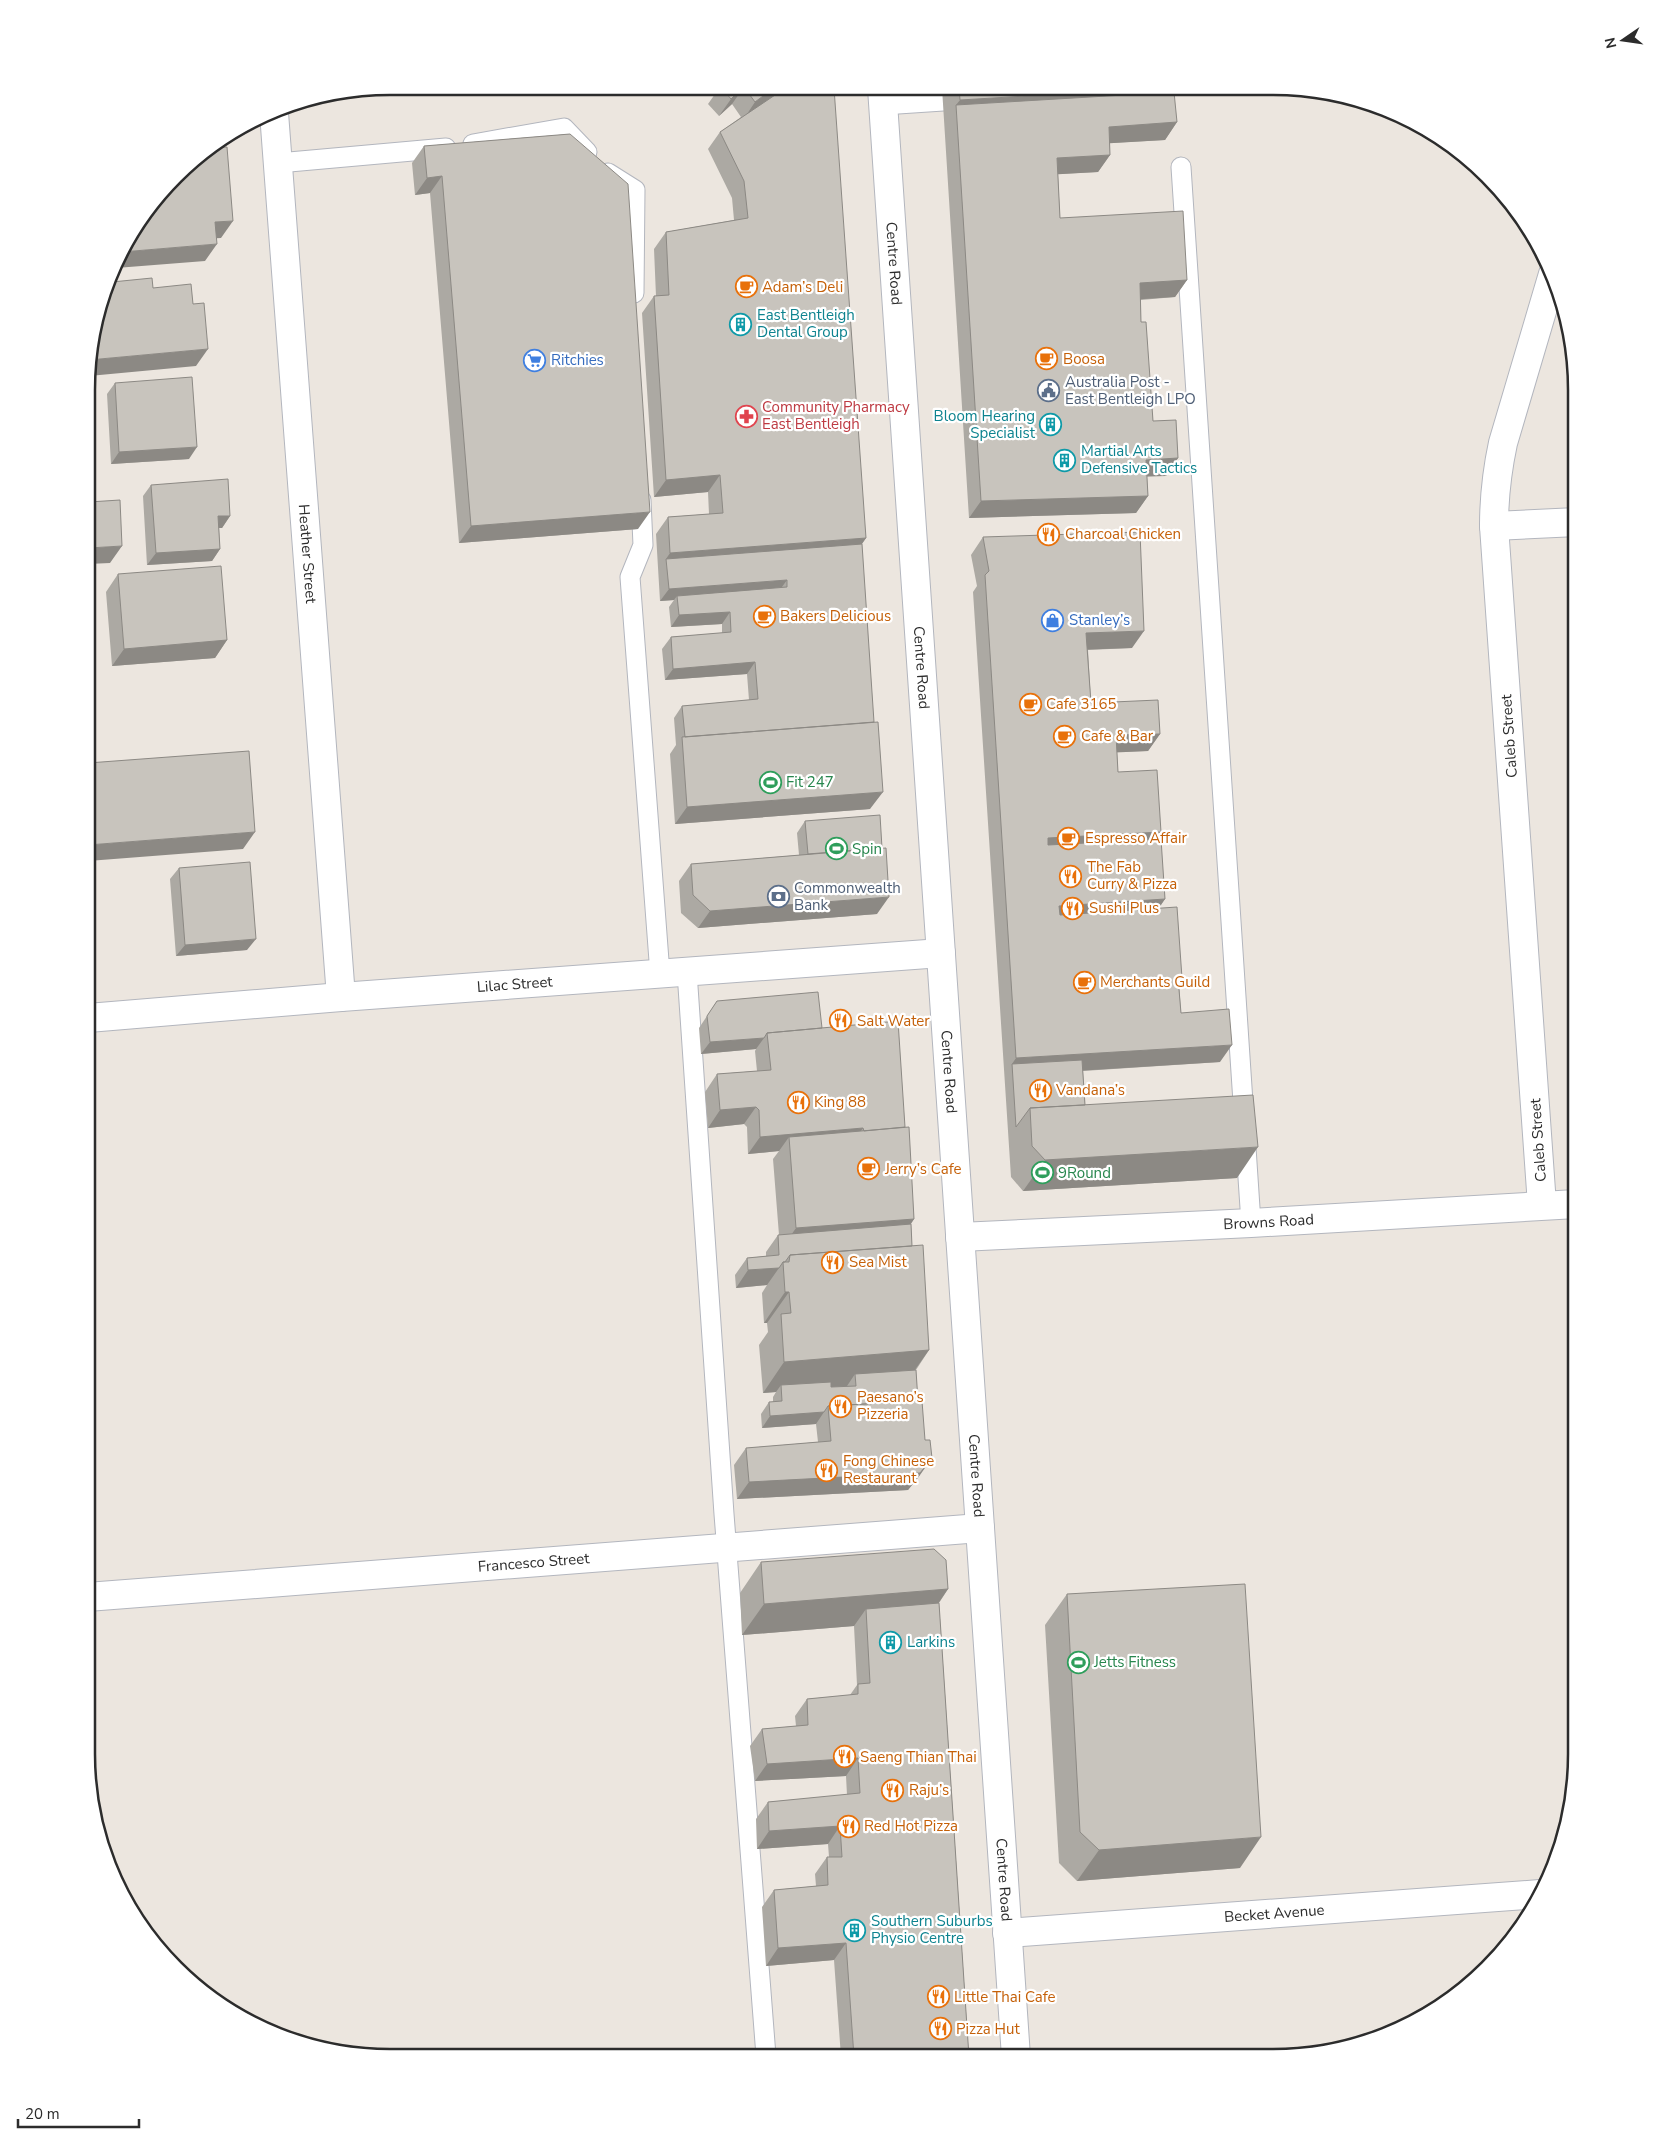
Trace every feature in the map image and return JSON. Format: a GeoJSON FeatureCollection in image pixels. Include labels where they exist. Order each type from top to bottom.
{"type":"FeatureCollection","features":[{"type":"Feature","properties":{"kind":"street","name":"Centre Road"},"geometry":{"type":"LineString","coordinates":[[880,102],[941,953],[1015,2049]]}},
{"type":"Feature","properties":{"kind":"street","name":"Heather Street"},"geometry":{"type":"LineString","coordinates":[[274,118],[341,997]]}},
{"type":"Feature","properties":{"kind":"street","name":"Caleb Street"},"geometry":{"type":"LineString","coordinates":[[1542,1205],[1494,526],[1494,493],[1497,469],[1549,287]]}},
{"type":"Feature","properties":{"kind":"street"},"geometry":{"type":"LineString","coordinates":[[1494,526],[1568,522]]}},
{"type":"Feature","properties":{"kind":"street","name":"Lilac Street"},"geometry":{"type":"LineString","coordinates":[[95,1017],[341,997],[941,953]]}},
{"type":"Feature","properties":{"kind":"street","name":"Browns Road"},"geometry":{"type":"LineString","coordinates":[[960,1237],[1251,1223],[1568,1204]]}},
{"type":"Feature","properties":{"kind":"street","name":"Francesco Street"},"geometry":{"type":"LineString","coordinates":[[95,1596],[980,1528]]}},
{"type":"Feature","properties":{"kind":"street","name":"Becket Avenue"},"geometry":{"type":"LineString","coordinates":[[1007,1933],[1533,1895]]}},
{"type":"Feature","properties":{"kind":"lane"},"geometry":{"type":"LineString","coordinates":[[880,102],[943,101]]}},
{"type":"Feature","properties":{"kind":"lane"},"geometry":{"type":"LineString","coordinates":[[278,164],[458,146],[564,128],[605,170],[635,190],[633,311]]}},
{"type":"Feature","properties":{"kind":"lane"},"geometry":{"type":"LineString","coordinates":[[1181,167],[1251,1223]]}},
{"type":"Feature","properties":{"kind":"lane"},"geometry":{"type":"LineString","coordinates":[[640,480],[643,545],[630,577],[660,974]]}},
{"type":"Feature","properties":{"kind":"lane"},"geometry":{"type":"LineString","coordinates":[[687,972],[727,1548],[765,2049]]}},
{"type":"Feature","properties":{"kind":"building"},"geometry":{"type":"Polygon","coordinates":[[[750,95],[764,95],[755,102],[750,95]]]}},
{"type":"Feature","properties":{"kind":"building"},"geometry":{"type":"Polygon","coordinates":[[[775,95],[834,95],[866,538],[670,553],[668,517],[723,513],[720,475],[666,480],[654,296],[669,295],[666,232],[748,218],[744,181],[720,132],[775,95]]]}},
{"type":"Feature","properties":{"kind":"building"},"geometry":{"type":"Polygon","coordinates":[[[960,95],[1043,95],[960,100],[960,95]]]}},
{"type":"Feature","properties":{"kind":"building"},"geometry":{"type":"Polygon","coordinates":[[[1124,95],[1174,95],[1177,122],[1109,127],[1110,155],[1057,158],[1060,218],[1183,211],[1187,280],[1140,283],[1141,322],[1146,322],[1153,421],[1176,420],[1178,458],[1146,460],[1148,496],[981,501],[956,105],[1124,95]]]}},
{"type":"Feature","properties":{"kind":"building","name":"Ritchies"},"geometry":{"type":"Polygon","coordinates":[[[570,134],[628,184],[650,512],[471,526],[442,176],[427,178],[424,146],[570,134]]]}},
{"type":"Feature","properties":{"kind":"building"},"geometry":{"type":"Polygon","coordinates":[[[223,147],[227,147],[233,221],[215,222],[217,244],[129,251],[168,195],[195,168],[223,147]]]}},
{"type":"Feature","properties":{"kind":"building"},"geometry":{"type":"Polygon","coordinates":[[[152,278],[153,288],[191,284],[193,304],[204,303],[208,349],[97,359],[105,313],[115,282],[152,278]]]}},
{"type":"Feature","properties":{"kind":"building"},"geometry":{"type":"Polygon","coordinates":[[[192,377],[197,447],[119,452],[115,383],[192,377]]]}},
{"type":"Feature","properties":{"kind":"building"},"geometry":{"type":"Polygon","coordinates":[[[228,479],[230,516],[218,516],[220,549],[156,553],[151,485],[228,479]]]}},
{"type":"Feature","properties":{"kind":"building"},"geometry":{"type":"Polygon","coordinates":[[[120,500],[122,546],[95,548],[95,502],[120,500]]]}},
{"type":"Feature","properties":{"kind":"building"},"geometry":{"type":"Polygon","coordinates":[[[1140,532],[1144,631],[1086,633],[1091,703],[1158,700],[1160,734],[1116,735],[1118,772],[1157,770],[1161,832],[1048,838],[1048,845],[1161,839],[1165,899],[1059,906],[1060,915],[1177,907],[1182,978],[1178,978],[1181,1013],[1229,1009],[1232,1045],[1016,1058],[985,575],[989,571],[983,537],[1140,532]]]}},
{"type":"Feature","properties":{"kind":"building"},"geometry":{"type":"Polygon","coordinates":[[[862,544],[874,722],[685,737],[682,706],[758,699],[755,662],[673,669],[671,637],[731,632],[730,612],[679,615],[677,596],[787,587],[787,580],[669,589],[666,559],[862,544]]]}},
{"type":"Feature","properties":{"kind":"building"},"geometry":{"type":"Polygon","coordinates":[[[221,566],[227,640],[124,649],[118,574],[221,566]]]}},
{"type":"Feature","properties":{"kind":"building","name":"Fit 247"},"geometry":{"type":"Polygon","coordinates":[[[878,722],[883,792],[687,807],[682,737],[878,722]]]}},
{"type":"Feature","properties":{"kind":"building"},"geometry":{"type":"Polygon","coordinates":[[[249,751],[255,832],[95,844],[95,762],[249,751]]]}},
{"type":"Feature","properties":{"kind":"building"},"geometry":{"type":"Polygon","coordinates":[[[880,815],[882,848],[808,854],[805,821],[880,815]]]}},
{"type":"Feature","properties":{"kind":"building","name":"Commonwealth Bank"},"geometry":{"type":"Polygon","coordinates":[[[886,848],[889,897],[710,911],[693,895],[691,864],[886,848]]]}},
{"type":"Feature","properties":{"kind":"building"},"geometry":{"type":"Polygon","coordinates":[[[250,862],[256,939],[185,945],[179,868],[250,862]]]}},
{"type":"Feature","properties":{"kind":"building"},"geometry":{"type":"Polygon","coordinates":[[[818,992],[822,1028],[767,1033],[764,1038],[710,1042],[707,1016],[717,1001],[818,992]]]}},
{"type":"Feature","properties":{"kind":"building"},"geometry":{"type":"Polygon","coordinates":[[[898,1021],[905,1127],[864,1131],[863,1128],[760,1137],[759,1110],[756,1107],[720,1110],[717,1074],[771,1070],[767,1033],[898,1021]]]}},
{"type":"Feature","properties":{"kind":"building","name":"Vandana’s"},"geometry":{"type":"Polygon","coordinates":[[[1082,1060],[1085,1105],[1030,1108],[1016,1127],[1012,1064],[1082,1060]]]}},
{"type":"Feature","properties":{"kind":"building"},"geometry":{"type":"Polygon","coordinates":[[[1253,1095],[1258,1147],[1045,1160],[1032,1146],[1030,1108],[1253,1095]]]}},
{"type":"Feature","properties":{"kind":"building"},"geometry":{"type":"Polygon","coordinates":[[[909,1127],[914,1219],[796,1228],[789,1137],[909,1127]]]}},
{"type":"Feature","properties":{"kind":"building"},"geometry":{"type":"Polygon","coordinates":[[[911,1224],[912,1246],[790,1255],[779,1268],[748,1270],[747,1258],[779,1255],[778,1235],[911,1224]]]}},
{"type":"Feature","properties":{"kind":"building"},"geometry":{"type":"Polygon","coordinates":[[[923,1245],[929,1350],[784,1362],[781,1314],[791,1313],[789,1292],[785,1292],[783,1262],[789,1262],[790,1255],[923,1245]]]}},
{"type":"Feature","properties":{"kind":"building"},"geometry":{"type":"Polygon","coordinates":[[[916,1370],[918,1401],[828,1406],[824,1412],[770,1416],[769,1402],[782,1401],[781,1385],[831,1382],[831,1387],[856,1386],[855,1374],[916,1370]]]}},
{"type":"Feature","properties":{"kind":"building"},"geometry":{"type":"Polygon","coordinates":[[[922,1401],[925,1440],[930,1440],[932,1458],[920,1473],[749,1482],[746,1448],[831,1441],[828,1406],[922,1401]]]}},
{"type":"Feature","properties":{"kind":"building"},"geometry":{"type":"Polygon","coordinates":[[[934,1549],[946,1560],[948,1589],[764,1604],[761,1562],[934,1549]]]}},
{"type":"Feature","properties":{"kind":"building"},"geometry":{"type":"Polygon","coordinates":[[[1245,1584],[1261,1837],[1099,1850],[1080,1832],[1067,1594],[1245,1584]]]}},
{"type":"Feature","properties":{"kind":"building"},"geometry":{"type":"Polygon","coordinates":[[[939,1603],[968,2049],[853,2049],[846,1943],[778,1948],[774,1890],[828,1885],[827,1857],[842,1857],[840,1826],[769,1831],[768,1802],[860,1793],[858,1758],[767,1764],[762,1729],[808,1725],[807,1699],[858,1694],[858,1684],[870,1683],[866,1609],[939,1603]]]}},
{"type":"Feature","properties":{"kind":"place","name":"Adam’s Deli"},"geometry":{"type":"Point","coordinates":[746,287]}},
{"type":"Feature","properties":{"kind":"place","name":"East Bentleigh Dental Group"},"geometry":{"type":"Point","coordinates":[741,324]}},
{"type":"Feature","properties":{"kind":"place","name":"Boosa"},"geometry":{"type":"Point","coordinates":[1047,359]}},
{"type":"Feature","properties":{"kind":"place","name":"Ritchies"},"geometry":{"type":"Point","coordinates":[535,360]}},
{"type":"Feature","properties":{"kind":"place","name":"Australia Post - East Bentleigh LPO"},"geometry":{"type":"Point","coordinates":[1049,391]}},
{"type":"Feature","properties":{"kind":"place","name":"Community Pharmacy East Bentleigh"},"geometry":{"type":"Point","coordinates":[746,416]}},
{"type":"Feature","properties":{"kind":"place","name":"Bloom Hearing Specialist"},"geometry":{"type":"Point","coordinates":[1051,425]}},
{"type":"Feature","properties":{"kind":"place","name":"Martial Arts Defensive Tactics"},"geometry":{"type":"Point","coordinates":[1065,460]}},
{"type":"Feature","properties":{"kind":"place","name":"Charcoal Chicken"},"geometry":{"type":"Point","coordinates":[1049,534]}},
{"type":"Feature","properties":{"kind":"place","name":"Bakers Delicious"},"geometry":{"type":"Point","coordinates":[764,616]}},
{"type":"Feature","properties":{"kind":"place","name":"Stanley’s"},"geometry":{"type":"Point","coordinates":[1053,620]}},
{"type":"Feature","properties":{"kind":"place","name":"Cafe 3165"},"geometry":{"type":"Point","coordinates":[1030,704]}},
{"type":"Feature","properties":{"kind":"place","name":"Cafe & Bar"},"geometry":{"type":"Point","coordinates":[1065,736]}},
{"type":"Feature","properties":{"kind":"place","name":"Fit 247"},"geometry":{"type":"Point","coordinates":[770,782]}},
{"type":"Feature","properties":{"kind":"place","name":"Espresso Affair"},"geometry":{"type":"Point","coordinates":[1069,838]}},
{"type":"Feature","properties":{"kind":"place","name":"Spin"},"geometry":{"type":"Point","coordinates":[836,849]}},
{"type":"Feature","properties":{"kind":"place","name":"The Fab Curry & Pizza"},"geometry":{"type":"Point","coordinates":[1071,876]}},
{"type":"Feature","properties":{"kind":"place","name":"Commonwealth Bank"},"geometry":{"type":"Point","coordinates":[778,897]}},
{"type":"Feature","properties":{"kind":"place","name":"Sushi Plus"},"geometry":{"type":"Point","coordinates":[1073,908]}},
{"type":"Feature","properties":{"kind":"place","name":"Merchants Guild"},"geometry":{"type":"Point","coordinates":[1084,982]}},
{"type":"Feature","properties":{"kind":"place","name":"Salt Water"},"geometry":{"type":"Point","coordinates":[841,1021]}},
{"type":"Feature","properties":{"kind":"place","name":"Vandana’s"},"geometry":{"type":"Point","coordinates":[1040,1090]}},
{"type":"Feature","properties":{"kind":"place","name":"King 88"},"geometry":{"type":"Point","coordinates":[798,1102]}},
{"type":"Feature","properties":{"kind":"place","name":"Jerry’s Cafe"},"geometry":{"type":"Point","coordinates":[869,1169]}},
{"type":"Feature","properties":{"kind":"place","name":"9Round"},"geometry":{"type":"Point","coordinates":[1042,1173]}},
{"type":"Feature","properties":{"kind":"place","name":"Sea Mist"},"geometry":{"type":"Point","coordinates":[833,1262]}},
{"type":"Feature","properties":{"kind":"place","name":"Paesano’s Pizzeria"},"geometry":{"type":"Point","coordinates":[841,1406]}},
{"type":"Feature","properties":{"kind":"place","name":"Fong Chinese Restaurant"},"geometry":{"type":"Point","coordinates":[827,1470]}},
{"type":"Feature","properties":{"kind":"place","name":"Larkins"},"geometry":{"type":"Point","coordinates":[891,1642]}},
{"type":"Feature","properties":{"kind":"place","name":"Jetts Fitness"},"geometry":{"type":"Point","coordinates":[1078,1662]}},
{"type":"Feature","properties":{"kind":"place","name":"Saeng Thian Thai"},"geometry":{"type":"Point","coordinates":[844,1757]}},
{"type":"Feature","properties":{"kind":"place","name":"Raju’s"},"geometry":{"type":"Point","coordinates":[893,1790]}},
{"type":"Feature","properties":{"kind":"place","name":"Red Hot Pizza"},"geometry":{"type":"Point","coordinates":[848,1826]}},
{"type":"Feature","properties":{"kind":"place","name":"Southern Suburbs Physio Centre"},"geometry":{"type":"Point","coordinates":[855,1930]}},
{"type":"Feature","properties":{"kind":"place","name":"Little Thai Cafe"},"geometry":{"type":"Point","coordinates":[938,1997]}},
{"type":"Feature","properties":{"kind":"place","name":"Pizza Hut"},"geometry":{"type":"Point","coordinates":[940,2029]}}]}
